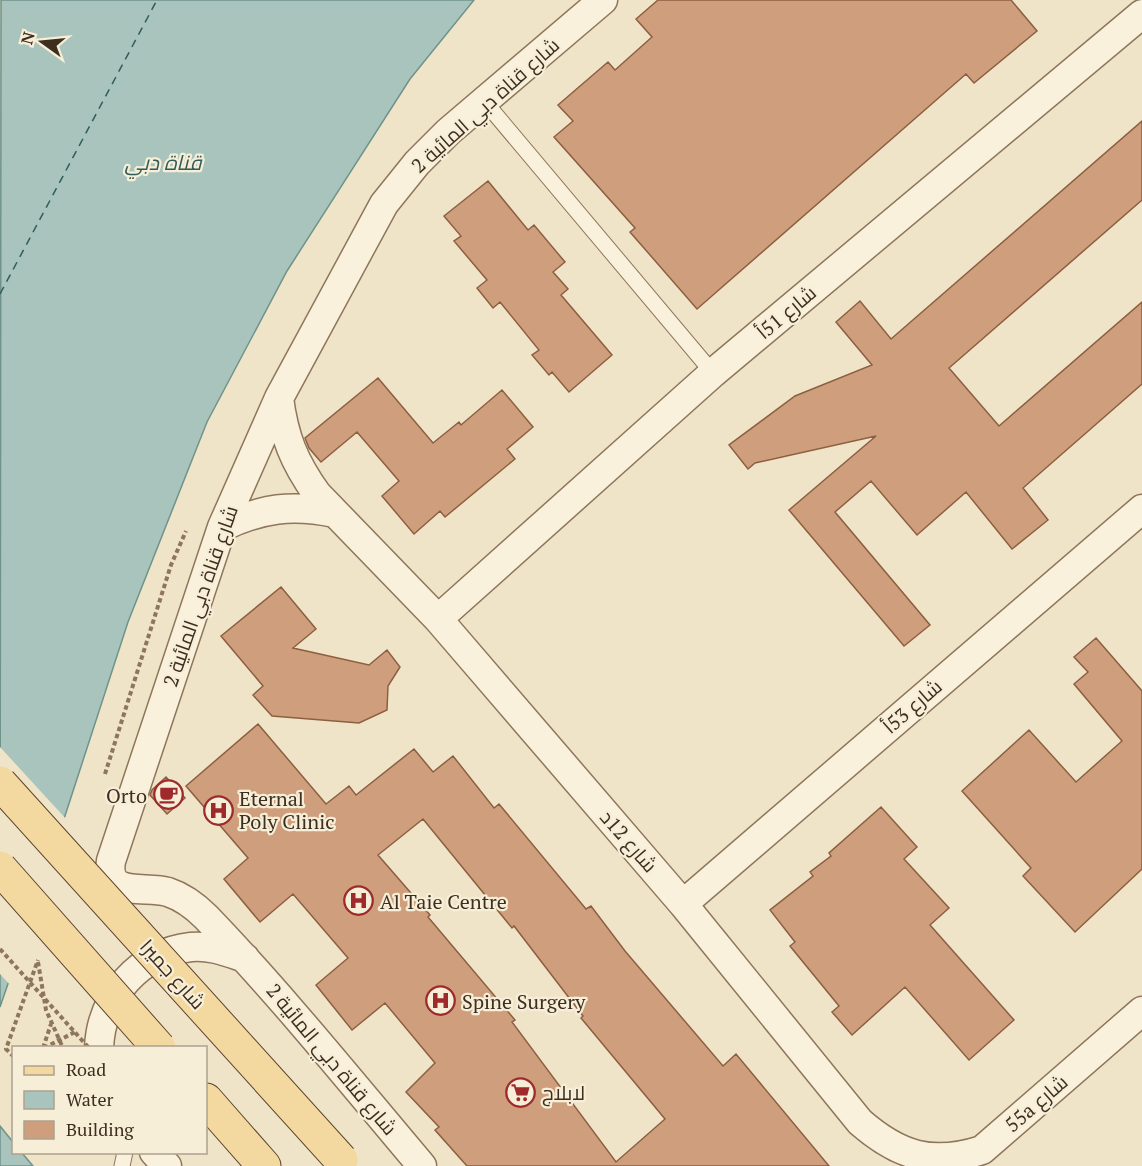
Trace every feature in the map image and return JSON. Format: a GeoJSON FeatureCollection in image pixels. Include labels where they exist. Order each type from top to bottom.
{"type":"FeatureCollection","features":[{"type":"Feature","properties":{"kind":"main road","name":"شارع جميرا"},"geometry":{"type":"LineString","coordinates":[[0,783],[343,1163]]}},
{"type":"Feature","properties":{"kind":"main road"},"geometry":{"type":"LineString","coordinates":[[0,868],[158,1046]]}},
{"type":"Feature","properties":{"kind":"main road"},"geometry":{"type":"LineString","coordinates":[[207,1101],[264,1166]]}},
{"type":"Feature","properties":{"kind":"street","name":"شارع قناة دبي المائية 2"},"geometry":{"type":"LineString","coordinates":[[422,1166],[245,958],[196,907],[183,898],[152,889],[127,889],[119,886],[112,879],[109,870],[222,527],[279,398],[384,204],[417,163],[448,132],[603,0]]}},
{"type":"Feature","properties":{"kind":"street","name":"شارع 51أ"},"geometry":{"type":"LineString","coordinates":[[438,619],[713,373],[1142,15]]}},
{"type":"Feature","properties":{"kind":"street","name":"شارع 12د"},"geometry":{"type":"LineString","coordinates":[[279,398],[290,449],[301,473],[317,494],[438,619],[683,904],[860,1122],[876,1136],[915,1160]]}},
{"type":"Feature","properties":{"kind":"street"},"geometry":{"type":"LineString","coordinates":[[222,527],[243,516],[289,507],[312,508],[335,513]]}},
{"type":"Feature","properties":{"kind":"street","name":"شارع 53أ"},"geometry":{"type":"LineString","coordinates":[[683,904],[1142,509]]}},
{"type":"Feature","properties":{"kind":"street"},"geometry":{"type":"LineString","coordinates":[[99,1046],[106,1011],[119,987],[139,967],[164,954],[191,947],[219,949],[245,958]]}},
{"type":"Feature","properties":{"kind":"street","name":"55a شارع"},"geometry":{"type":"LineString","coordinates":[[915,1160],[960,1157],[982,1150],[1142,1011]]}},
{"type":"Feature","properties":{"kind":"street"},"geometry":{"type":"LineString","coordinates":[[156,1154],[167,1166]]}},
{"type":"Feature","properties":{"kind":"lane"},"geometry":{"type":"LineString","coordinates":[[485,102],[713,373]]}},
{"type":"Feature","properties":{"kind":"path"},"geometry":{"type":"LineString","coordinates":[[0,949],[88,1046]]}},
{"type":"Feature","properties":{"kind":"path"},"geometry":{"type":"LineString","coordinates":[[38,962],[41,986],[51,1023],[62,1046]]}},
{"type":"Feature","properties":{"kind":"path"},"geometry":{"type":"LineString","coordinates":[[44,1046],[51,1023]]}},
{"type":"Feature","properties":{"kind":"path"},"geometry":{"type":"LineString","coordinates":[[46,1046],[75,1032]]}},
{"type":"Feature","properties":{"kind":"water","name":"قناة دبي"},"geometry":{"type":"Polygon","coordinates":[[[1,0],[474,0],[410,79],[287,271],[207,422],[128,622],[0,1007],[1,0]]]}},
{"type":"Feature","properties":{"kind":"water"},"geometry":{"type":"Polygon","coordinates":[[[0,1126],[12,1141],[12,1154],[23,1154],[33,1166],[0,1166],[0,1126]]]}},
{"type":"Feature","properties":{"kind":"pier"},"geometry":{"type":"Polygon","coordinates":[[[0,747],[67,820],[11,986],[0,974],[0,747]]]}},
{"type":"Feature","properties":{"kind":"building"},"geometry":{"type":"Polygon","coordinates":[[[658,0],[1011,0],[1037,31],[974,83],[966,74],[697,309],[630,232],[635,228],[554,137],[573,121],[558,105],[608,62],[615,70],[652,37],[636,19],[658,0]]]}},
{"type":"Feature","properties":{"kind":"building"},"geometry":{"type":"Polygon","coordinates":[[[1142,121],[1142,200],[949,368],[999,426],[1142,302],[1142,384],[1023,488],[1048,520],[1012,549],[966,492],[917,535],[871,481],[835,512],[930,625],[904,646],[789,510],[876,436],[755,463],[748,469],[729,445],[795,396],[872,365],[836,322],[860,301],[891,339],[1142,121]]]}},
{"type":"Feature","properties":{"kind":"building"},"geometry":{"type":"Polygon","coordinates":[[[488,181],[528,230],[534,225],[565,262],[553,272],[568,289],[561,295],[612,355],[569,392],[552,372],[549,375],[532,355],[539,350],[500,302],[493,308],[477,288],[487,280],[454,241],[461,236],[444,216],[488,181]]]}},
{"type":"Feature","properties":{"kind":"building"},"geometry":{"type":"Polygon","coordinates":[[[378,378],[433,443],[459,422],[461,425],[502,390],[533,427],[507,449],[515,459],[445,517],[440,511],[414,534],[382,496],[399,481],[357,432],[321,462],[309,448],[305,438],[378,378]]]}},
{"type":"Feature","properties":{"kind":"building"},"geometry":{"type":"Polygon","coordinates":[[[281,587],[316,629],[293,648],[369,665],[387,650],[400,667],[388,686],[387,710],[359,723],[272,716],[253,695],[263,686],[221,636],[281,587]]]}},
{"type":"Feature","properties":{"kind":"building"},"geometry":{"type":"Polygon","coordinates":[[[1096,638],[1142,691],[1142,869],[1075,932],[1023,876],[1031,868],[962,791],[1029,730],[1076,782],[1122,741],[1074,684],[1088,672],[1074,657],[1096,638]]]}},
{"type":"Feature","properties":{"kind":"building"},"geometry":{"type":"Polygon","coordinates":[[[258,724],[326,804],[349,786],[356,795],[414,749],[433,772],[453,756],[494,808],[499,804],[586,909],[591,906],[625,951],[723,1066],[736,1054],[829,1166],[467,1166],[435,1130],[439,1127],[406,1092],[435,1063],[385,1003],[352,1030],[316,985],[348,958],[293,894],[260,922],[224,879],[248,858],[186,786],[258,724]],[[423,819],[378,855],[515,1020],[512,1022],[616,1162],[665,1119],[581,1018],[583,1016],[514,926],[512,928],[423,819]]]}},
{"type":"Feature","properties":{"kind":"building"},"geometry":{"type":"Polygon","coordinates":[[[166,777],[185,798],[167,814],[150,795],[152,790],[166,777]]]}},
{"type":"Feature","properties":{"kind":"building"},"geometry":{"type":"Polygon","coordinates":[[[881,807],[917,847],[904,859],[949,908],[930,925],[1014,1020],[969,1060],[905,987],[852,1035],[832,1012],[839,1006],[790,946],[795,942],[770,910],[813,876],[810,872],[831,856],[829,853],[881,807]]]}},
{"type":"Feature","properties":{"kind":"ferry route"},"geometry":{"type":"LineString","coordinates":[[0,294],[157,0]]}},
{"type":"Feature","properties":{"kind":"place","name":"Orto"},"geometry":{"type":"Point","coordinates":[168,795]}},
{"type":"Feature","properties":{"kind":"place","name":"Eternal Poly Clinic"},"geometry":{"type":"Point","coordinates":[218,810]}},
{"type":"Feature","properties":{"kind":"place","name":"Al Taie Centre"},"geometry":{"type":"Point","coordinates":[359,901]}},
{"type":"Feature","properties":{"kind":"place","name":"Spine Surgery"},"geometry":{"type":"Point","coordinates":[441,1001]}},
{"type":"Feature","properties":{"kind":"place","name":"لابلاج"},"geometry":{"type":"Point","coordinates":[521,1092]}}]}
